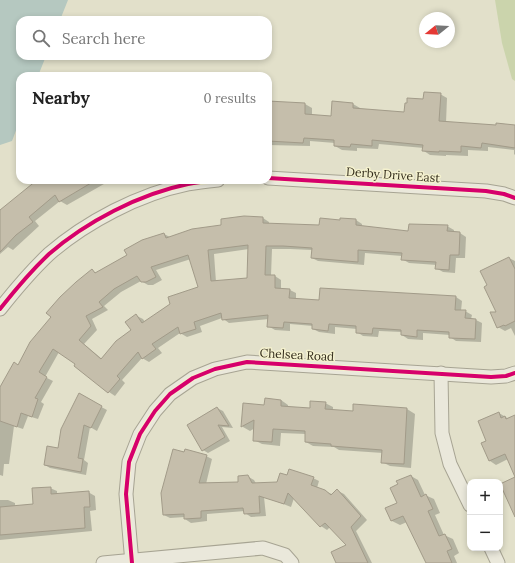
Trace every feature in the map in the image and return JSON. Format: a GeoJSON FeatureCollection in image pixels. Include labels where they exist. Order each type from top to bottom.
{"type":"FeatureCollection","features":[{"type":"Feature","properties":{"kind":"street","name":"Derby Drive East"},"geometry":{"type":"LineString","coordinates":[[272,178],[486,191],[504,194],[515,198]]}},
{"type":"Feature","properties":{"kind":"street"},"geometry":{"type":"LineString","coordinates":[[0,309],[17,287],[50,254],[85,228],[118,209],[150,195],[187,184]]}},
{"type":"Feature","properties":{"kind":"street","name":"Chelsea Road"},"geometry":{"type":"LineString","coordinates":[[132,562],[126,494],[129,462],[140,434],[155,411],[170,394],[193,378],[215,369],[247,362],[491,377],[506,376],[515,373]]}},
{"type":"Feature","properties":{"kind":"street"},"geometry":{"type":"LineString","coordinates":[[441,373],[442,433],[450,464],[467,499]]}},
{"type":"Feature","properties":{"kind":"street"},"geometry":{"type":"LineString","coordinates":[[102,563],[132,562],[263,548],[285,555],[292,563]]}},
{"type":"Feature","properties":{"kind":"street"},"geometry":{"type":"LineString","coordinates":[[492,551],[498,563]]}},
{"type":"Feature","properties":{"kind":"green space"},"geometry":{"type":"Polygon","coordinates":[[[495,0],[515,0],[515,81],[512,79],[502,43],[495,0]]]}},
{"type":"Feature","properties":{"kind":"shaded area"},"geometry":{"type":"Polygon","coordinates":[[[0,0],[68,0],[62,16],[16,16],[16,60],[44,60],[40,72],[16,72],[16,130],[12,141],[0,145],[0,0]]]}},
{"type":"Feature","properties":{"kind":"building"},"geometry":{"type":"Polygon","coordinates":[[[424,92],[441,93],[439,121],[515,125],[515,148],[482,143],[481,148],[461,146],[461,152],[439,152],[422,151],[423,145],[372,140],[372,146],[351,144],[350,147],[334,146],[334,140],[304,138],[303,143],[272,141],[272,101],[305,103],[305,114],[331,116],[332,101],[353,103],[353,108],[404,112],[407,98],[423,99],[424,92]]]}},
{"type":"Feature","properties":{"kind":"building"},"geometry":{"type":"Polygon","coordinates":[[[32,184],[89,184],[59,202],[55,195],[29,217],[33,222],[16,235],[0,252],[0,210],[32,184]]]}},
{"type":"Feature","properties":{"kind":"building"},"geometry":{"type":"Polygon","coordinates":[[[244,216],[263,217],[263,223],[319,225],[320,218],[340,220],[340,218],[356,219],[356,225],[408,231],[409,224],[448,225],[447,231],[460,232],[459,255],[450,255],[449,270],[435,269],[436,262],[401,260],[402,253],[358,250],[358,262],[311,258],[312,248],[266,246],[265,275],[275,275],[275,288],[290,289],[289,298],[319,300],[320,288],[456,296],[455,310],[466,310],[465,318],[476,319],[475,339],[449,338],[449,332],[417,330],[417,337],[401,335],[401,330],[373,328],[372,334],[356,333],[356,326],[329,324],[328,331],[312,329],[312,324],[284,322],[283,328],[267,327],[268,315],[222,320],[221,313],[194,322],[196,329],[180,334],[178,327],[152,344],[156,349],[142,359],[138,352],[117,376],[120,379],[108,393],[74,366],[75,364],[53,349],[39,372],[47,377],[35,398],[38,399],[32,417],[21,413],[17,427],[0,421],[0,387],[14,362],[18,365],[30,342],[51,317],[46,313],[76,282],[92,269],[95,273],[127,255],[124,250],[142,240],[164,233],[166,238],[192,229],[221,225],[221,219],[244,216]],[[248,245],[208,250],[211,281],[247,278],[248,245]],[[188,255],[151,267],[156,277],[146,282],[141,282],[137,276],[114,289],[99,302],[103,307],[86,316],[91,326],[79,340],[101,359],[116,341],[131,330],[125,322],[136,314],[142,323],[170,304],[168,297],[198,287],[188,255]]]}},
{"type":"Feature","properties":{"kind":"building"},"geometry":{"type":"Polygon","coordinates":[[[509,257],[515,269],[515,321],[497,328],[490,312],[496,312],[484,287],[487,285],[480,271],[509,257]]]}},
{"type":"Feature","properties":{"kind":"building"},"geometry":{"type":"Polygon","coordinates":[[[79,393],[102,406],[91,428],[84,425],[78,458],[83,459],[81,472],[44,465],[47,446],[58,448],[61,429],[79,393]]]}},
{"type":"Feature","properties":{"kind":"building"},"geometry":{"type":"Polygon","coordinates":[[[265,398],[281,400],[281,406],[310,408],[310,401],[326,402],[325,409],[353,411],[353,404],[407,408],[404,464],[381,463],[382,450],[331,446],[331,444],[305,442],[305,431],[273,429],[272,442],[253,441],[254,420],[241,427],[243,403],[264,405],[265,398]]]}},
{"type":"Feature","properties":{"kind":"building"},"geometry":{"type":"Polygon","coordinates":[[[217,407],[229,426],[218,425],[225,437],[202,451],[187,425],[217,407]]]}},
{"type":"Feature","properties":{"kind":"building"},"geometry":{"type":"Polygon","coordinates":[[[499,412],[501,418],[505,416],[506,419],[515,415],[515,477],[505,454],[489,461],[481,443],[486,441],[478,421],[499,412]]]}},
{"type":"Feature","properties":{"kind":"building"},"geometry":{"type":"Polygon","coordinates":[[[173,449],[184,452],[185,449],[207,455],[199,483],[238,482],[238,476],[248,475],[252,483],[277,482],[280,473],[287,475],[289,469],[314,477],[311,485],[325,490],[331,495],[337,489],[361,516],[351,527],[368,563],[336,563],[331,552],[346,545],[325,523],[320,527],[288,493],[284,504],[259,496],[260,513],[244,514],[243,508],[201,511],[201,518],[184,519],[184,514],[163,515],[161,493],[173,449]]]}},
{"type":"Feature","properties":{"kind":"building"},"geometry":{"type":"Polygon","coordinates":[[[411,475],[421,497],[426,494],[433,509],[428,511],[439,536],[445,534],[452,549],[447,551],[452,563],[426,563],[403,516],[391,521],[385,508],[397,503],[390,488],[398,484],[396,481],[411,475]]]}},
{"type":"Feature","properties":{"kind":"building"},"geometry":{"type":"Polygon","coordinates":[[[515,477],[515,517],[503,491],[503,483],[515,477]]]}},
{"type":"Feature","properties":{"kind":"building"},"geometry":{"type":"Polygon","coordinates":[[[51,487],[51,494],[89,491],[90,507],[84,507],[85,528],[0,535],[0,507],[33,504],[32,488],[51,487]]]}},
{"type":"Feature","properties":{"kind":"cycle path"},"geometry":{"type":"LineString","coordinates":[[272,178],[486,191],[504,194],[515,198]]}},
{"type":"Feature","properties":{"kind":"cycle path"},"geometry":{"type":"LineString","coordinates":[[0,309],[23,281],[49,254],[79,231],[96,220],[132,202],[188,184]]}},
{"type":"Feature","properties":{"kind":"cycle path"},"geometry":{"type":"LineString","coordinates":[[132,563],[126,494],[129,462],[140,434],[155,411],[170,394],[193,378],[215,369],[247,362],[491,377],[506,376],[515,373]]}}]}
